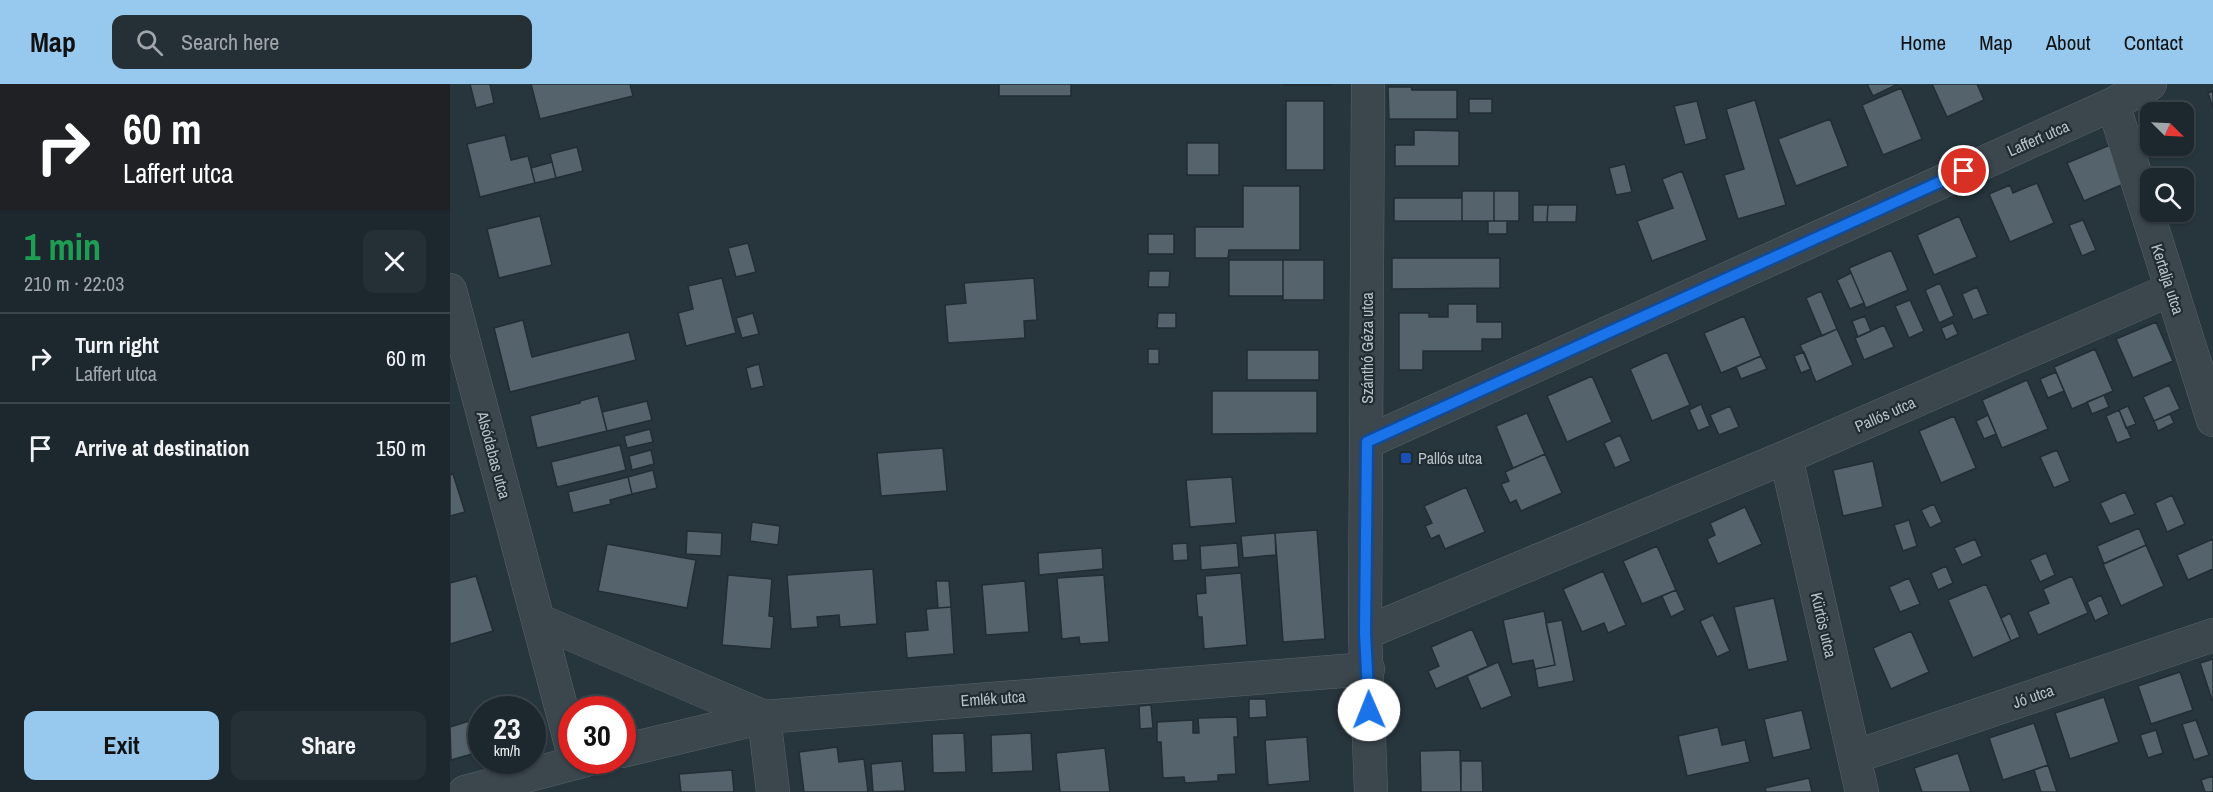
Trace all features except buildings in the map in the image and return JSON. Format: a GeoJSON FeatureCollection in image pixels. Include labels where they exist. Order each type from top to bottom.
{"type":"FeatureCollection","features":[{"type":"Feature","properties":{"kind":"street","name":"Szánthó Géza utca"},"geometry":{"type":"LineString","coordinates":[[1368,84],[1365,633],[1371,792]]}},
{"type":"Feature","properties":{"kind":"street","name":"Laffert utca"},"geometry":{"type":"LineString","coordinates":[[1367,442],[2113,104],[2150,84]]}},
{"type":"Feature","properties":{"kind":"street","name":"Kertalja utca"},"geometry":{"type":"LineString","coordinates":[[2113,104],[2213,420]]}},
{"type":"Feature","properties":{"kind":"street","name":"Alsódabas utca"},"geometry":{"type":"LineString","coordinates":[[450,290],[559,696]]}},
{"type":"Feature","properties":{"kind":"street","name":"Pallós utca"},"geometry":{"type":"LineString","coordinates":[[1365,633],[1786,457],[2172,290]]}},
{"type":"Feature","properties":{"kind":"street","name":"Kürtös utca"},"geometry":{"type":"LineString","coordinates":[[1786,457],[1862,792]]}},
{"type":"Feature","properties":{"kind":"street"},"geometry":{"type":"LineString","coordinates":[[538,620],[764,717],[773,792]]}},
{"type":"Feature","properties":{"kind":"street","name":"Jó utca"},"geometry":{"type":"LineString","coordinates":[[1854,757],[2213,634]]}},
{"type":"Feature","properties":{"kind":"street","name":"Emlék utca"},"geometry":{"type":"LineString","coordinates":[[636,749],[764,717],[1368,669]]}},
{"type":"Feature","properties":{"kind":"street"},"geometry":{"type":"LineString","coordinates":[[465,792],[558,764]]}},
{"type":"Feature","properties":{"kind":"place","name":"Pallós utca"},"geometry":{"type":"Point","coordinates":[1406,458]}},
{"type":"Feature","properties":{"kind":"route"},"geometry":{"type":"LineString","coordinates":[[1369,710],[1365,633],[1367,442],[1964,171]]}}]}
